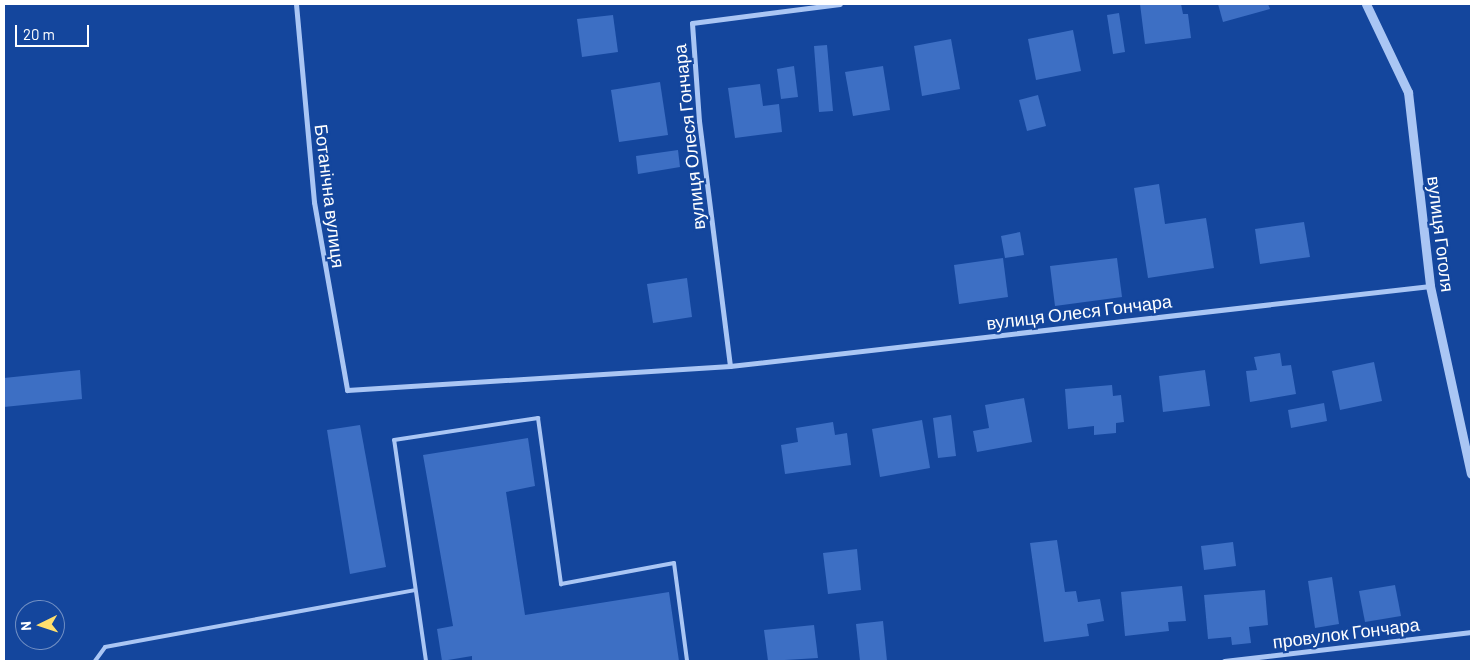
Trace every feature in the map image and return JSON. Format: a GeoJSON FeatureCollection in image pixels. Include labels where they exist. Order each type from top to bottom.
{"type":"FeatureCollection","features":[{"type":"Feature","properties":{"kind":"street","name":"Ботанічна вулиця"},"geometry":{"type":"LineString","coordinates":[[296,4],[314,202],[347,390]]}},
{"type":"Feature","properties":{"kind":"street","name":"вулиця Олеся Гончара"},"geometry":{"type":"LineString","coordinates":[[730,366],[699,121],[692,23],[840,4]]}},
{"type":"Feature","properties":{"kind":"street","name":"вулиця Гоголя"},"geometry":{"type":"LineString","coordinates":[[1366,4],[1408,92],[1430,286],[1471,474]]}},
{"type":"Feature","properties":{"kind":"street","name":"вулиця Олеся Гончара"},"geometry":{"type":"LineString","coordinates":[[347,390],[730,366],[1430,286]]}},
{"type":"Feature","properties":{"kind":"street","name":"провулок Гончара"},"geometry":{"type":"LineString","coordinates":[[1224,661],[1471,632]]}},
{"type":"Feature","properties":{"kind":"lane"},"geometry":{"type":"LineString","coordinates":[[426,661],[394,440],[538,418],[561,584],[674,563],[687,661]]}},
{"type":"Feature","properties":{"kind":"lane"},"geometry":{"type":"LineString","coordinates":[[95,661],[105,647],[415,590]]}},
{"type":"Feature","properties":{"kind":"building"},"geometry":{"type":"Polygon","coordinates":[[[1140,4],[1181,4],[1183,14],[1188,14],[1191,38],[1145,44],[1140,4]]]}},
{"type":"Feature","properties":{"kind":"building"},"geometry":{"type":"Polygon","coordinates":[[[1218,4],[1268,4],[1270,9],[1223,22],[1218,4]]]}},
{"type":"Feature","properties":{"kind":"building"},"geometry":{"type":"Polygon","coordinates":[[[1119,13],[1125,52],[1113,54],[1107,15],[1119,13]]]}},
{"type":"Feature","properties":{"kind":"building"},"geometry":{"type":"Polygon","coordinates":[[[613,15],[618,52],[582,57],[577,19],[613,15]]]}},
{"type":"Feature","properties":{"kind":"building"},"geometry":{"type":"Polygon","coordinates":[[[1073,30],[1081,71],[1036,80],[1028,39],[1073,30]]]}},
{"type":"Feature","properties":{"kind":"building"},"geometry":{"type":"Polygon","coordinates":[[[951,39],[960,89],[922,96],[914,46],[951,39]]]}},
{"type":"Feature","properties":{"kind":"building"},"geometry":{"type":"Polygon","coordinates":[[[827,45],[833,111],[819,112],[814,46],[827,45]]]}},
{"type":"Feature","properties":{"kind":"building"},"geometry":{"type":"Polygon","coordinates":[[[794,66],[798,97],[781,99],[777,69],[794,66]]]}},
{"type":"Feature","properties":{"kind":"building"},"geometry":{"type":"Polygon","coordinates":[[[883,66],[890,110],[853,116],[845,72],[883,66]]]}},
{"type":"Feature","properties":{"kind":"building"},"geometry":{"type":"Polygon","coordinates":[[[660,82],[668,135],[619,142],[611,90],[660,82]]]}},
{"type":"Feature","properties":{"kind":"building"},"geometry":{"type":"Polygon","coordinates":[[[760,84],[763,106],[779,104],[782,132],[735,138],[728,88],[760,84]]]}},
{"type":"Feature","properties":{"kind":"building"},"geometry":{"type":"Polygon","coordinates":[[[1038,95],[1046,126],[1027,131],[1019,100],[1038,95]]]}},
{"type":"Feature","properties":{"kind":"building"},"geometry":{"type":"Polygon","coordinates":[[[678,150],[680,167],[638,174],[636,156],[678,150]]]}},
{"type":"Feature","properties":{"kind":"building"},"geometry":{"type":"Polygon","coordinates":[[[1159,184],[1165,224],[1206,218],[1214,268],[1148,278],[1134,188],[1159,184]]]}},
{"type":"Feature","properties":{"kind":"building"},"geometry":{"type":"Polygon","coordinates":[[[1304,222],[1310,257],[1260,264],[1255,229],[1304,222]]]}},
{"type":"Feature","properties":{"kind":"building"},"geometry":{"type":"Polygon","coordinates":[[[1020,232],[1024,255],[1005,258],[1001,236],[1020,232]]]}},
{"type":"Feature","properties":{"kind":"building"},"geometry":{"type":"Polygon","coordinates":[[[1003,258],[1008,297],[959,304],[954,265],[1003,258]]]}},
{"type":"Feature","properties":{"kind":"building"},"geometry":{"type":"Polygon","coordinates":[[[1117,258],[1122,297],[1055,306],[1050,266],[1117,258]]]}},
{"type":"Feature","properties":{"kind":"building"},"geometry":{"type":"Polygon","coordinates":[[[687,278],[692,317],[653,323],[647,284],[687,278]]]}},
{"type":"Feature","properties":{"kind":"building"},"geometry":{"type":"Polygon","coordinates":[[[1280,353],[1282,366],[1291,365],[1296,394],[1250,402],[1246,371],[1257,370],[1254,357],[1280,353]]]}},
{"type":"Feature","properties":{"kind":"building"},"geometry":{"type":"Polygon","coordinates":[[[1374,362],[1382,401],[1340,410],[1332,371],[1374,362]]]}},
{"type":"Feature","properties":{"kind":"building"},"geometry":{"type":"Polygon","coordinates":[[[80,370],[82,399],[4,407],[4,378],[80,370]]]}},
{"type":"Feature","properties":{"kind":"building"},"geometry":{"type":"Polygon","coordinates":[[[1205,370],[1210,406],[1163,412],[1159,376],[1205,370]]]}},
{"type":"Feature","properties":{"kind":"building"},"geometry":{"type":"Polygon","coordinates":[[[1112,385],[1113,396],[1121,395],[1124,422],[1116,423],[1116,433],[1094,435],[1094,426],[1068,429],[1065,389],[1112,385]]]}},
{"type":"Feature","properties":{"kind":"building"},"geometry":{"type":"Polygon","coordinates":[[[1024,398],[1032,442],[977,452],[973,431],[989,428],[985,405],[1024,398]]]}},
{"type":"Feature","properties":{"kind":"building"},"geometry":{"type":"Polygon","coordinates":[[[1324,403],[1327,421],[1291,428],[1288,410],[1324,403]]]}},
{"type":"Feature","properties":{"kind":"building"},"geometry":{"type":"Polygon","coordinates":[[[951,415],[956,456],[938,458],[933,418],[951,415]]]}},
{"type":"Feature","properties":{"kind":"building"},"geometry":{"type":"Polygon","coordinates":[[[922,420],[930,468],[880,477],[872,429],[922,420]]]}},
{"type":"Feature","properties":{"kind":"building"},"geometry":{"type":"Polygon","coordinates":[[[833,422],[835,435],[847,433],[851,465],[785,474],[781,445],[798,442],[796,428],[833,422]]]}},
{"type":"Feature","properties":{"kind":"building"},"geometry":{"type":"Polygon","coordinates":[[[360,425],[386,567],[350,574],[327,430],[360,425]]]}},
{"type":"Feature","properties":{"kind":"building"},"geometry":{"type":"Polygon","coordinates":[[[528,438],[535,486],[506,492],[525,615],[669,592],[679,661],[472,661],[472,656],[442,661],[437,629],[453,626],[423,455],[528,438]]]}},
{"type":"Feature","properties":{"kind":"building"},"geometry":{"type":"Polygon","coordinates":[[[1057,540],[1065,592],[1076,591],[1078,602],[1100,599],[1104,621],[1087,624],[1089,636],[1044,642],[1030,543],[1057,540]]]}},
{"type":"Feature","properties":{"kind":"building"},"geometry":{"type":"Polygon","coordinates":[[[1233,542],[1236,566],[1204,570],[1201,546],[1233,542]]]}},
{"type":"Feature","properties":{"kind":"building"},"geometry":{"type":"Polygon","coordinates":[[[857,549],[861,590],[828,594],[823,553],[857,549]]]}},
{"type":"Feature","properties":{"kind":"building"},"geometry":{"type":"Polygon","coordinates":[[[1332,577],[1339,624],[1315,628],[1308,581],[1332,577]]]}},
{"type":"Feature","properties":{"kind":"building"},"geometry":{"type":"Polygon","coordinates":[[[1395,585],[1401,616],[1365,622],[1359,591],[1395,585]]]}},
{"type":"Feature","properties":{"kind":"building"},"geometry":{"type":"Polygon","coordinates":[[[1182,586],[1186,621],[1168,622],[1169,631],[1125,636],[1121,592],[1182,586]]]}},
{"type":"Feature","properties":{"kind":"building"},"geometry":{"type":"Polygon","coordinates":[[[1265,590],[1268,625],[1249,627],[1251,643],[1232,645],[1231,637],[1208,639],[1204,595],[1265,590]]]}},
{"type":"Feature","properties":{"kind":"building"},"geometry":{"type":"Polygon","coordinates":[[[883,621],[887,661],[860,661],[856,624],[883,621]]]}},
{"type":"Feature","properties":{"kind":"building"},"geometry":{"type":"Polygon","coordinates":[[[814,625],[818,658],[768,661],[764,630],[814,625]]]}}]}
